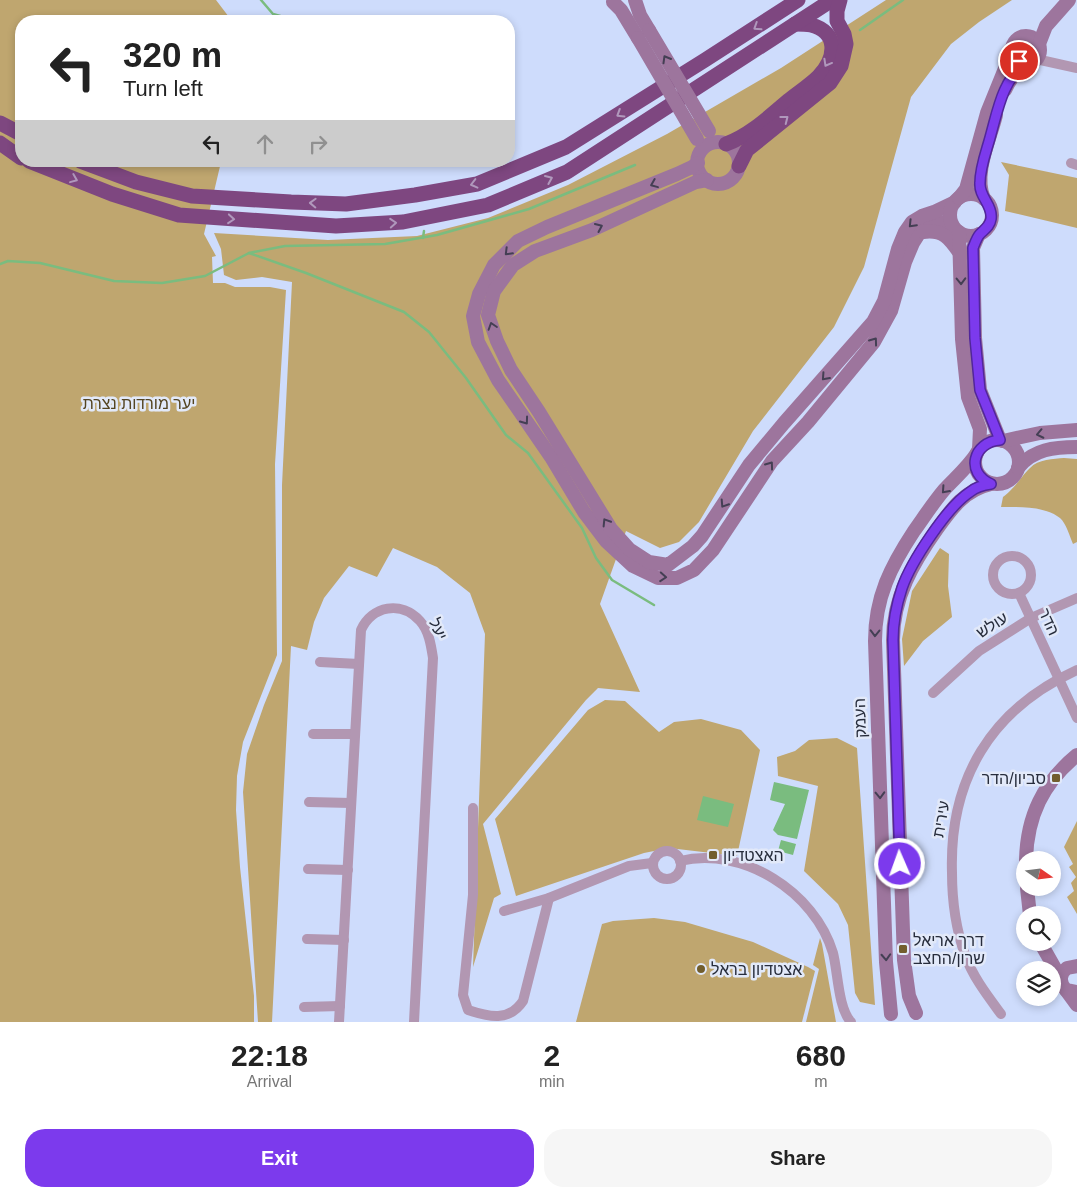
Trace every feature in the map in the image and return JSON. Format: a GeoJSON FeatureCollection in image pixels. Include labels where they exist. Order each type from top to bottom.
{"type":"FeatureCollection","features":[{"type":"Feature","properties":{"kind":"highway"},"geometry":{"type":"LineString","coordinates":[[96,167],[136,182],[192,196],[273,201],[346,204],[415,195],[477,184],[566,147],[798,0]]}},
{"type":"Feature","properties":{"kind":"highway"},"geometry":{"type":"LineString","coordinates":[[44,167],[112,194],[179,214],[336,226],[402,222],[488,205],[567,172],[832,0]]}},
{"type":"Feature","properties":{"kind":"highway"},"geometry":{"type":"LineString","coordinates":[[739,166],[747,150],[830,83],[841,66],[846,44],[844,34],[837,21],[840,0]]}},
{"type":"Feature","properties":{"kind":"highway"},"geometry":{"type":"LineString","coordinates":[[723,143],[741,138],[763,122],[819,75],[828,63],[833,50],[831,40],[824,32],[812,25],[795,24]]}},
{"type":"Feature","properties":{"kind":"highway"},"geometry":{"type":"LineString","coordinates":[[0,123],[15,131]]}},
{"type":"Feature","properties":{"kind":"highway"},"geometry":{"type":"LineString","coordinates":[[0,142],[15,153]]}},
{"type":"Feature","properties":{"kind":"street"},"geometry":{"type":"LineString","coordinates":[[611,1],[620,2],[627,0]]}},
{"type":"Feature","properties":{"kind":"street"},"geometry":{"type":"LineString","coordinates":[[635,0],[644,34]]}},
{"type":"Feature","properties":{"kind":"street"},"geometry":{"type":"LineString","coordinates":[[991,484],[980,476],[975,464],[980,429],[968,397],[962,339],[961,255],[956,230],[951,222],[950,215],[957,200],[966,189],[988,113],[1016,40],[1023,36],[1056,0]]}},
{"type":"Feature","properties":{"kind":"street"},"geometry":{"type":"LineString","coordinates":[[919,1017],[909,996],[904,960],[893,640],[894,615],[908,574],[948,514],[975,488],[1000,484],[1010,480],[1018,468],[1019,460],[1017,453],[1013,447],[1001,441],[980,390],[975,338],[973,248],[979,234],[989,225],[991,218],[991,210],[984,199],[980,184],[996,113],[1011,78],[1018,69],[1031,61],[1040,52],[1039,44],[1046,26],[1069,0]]}},
{"type":"Feature","properties":{"kind":"street"},"geometry":{"type":"LineString","coordinates":[[611,1],[644,34],[703,135],[698,159],[702,176],[707,180],[720,184],[726,182],[737,173],[739,166],[736,152],[723,143],[703,135]]}},
{"type":"Feature","properties":{"kind":"street"},"geometry":{"type":"LineString","coordinates":[[1023,36],[1030,37],[1039,44]]}},
{"type":"Feature","properties":{"kind":"street"},"geometry":{"type":"LineString","coordinates":[[1013,49],[1016,58],[1022,63],[1031,61],[1077,68]]}},
{"type":"Feature","properties":{"kind":"street"},"geometry":{"type":"LineString","coordinates":[[723,143],[707,146],[698,159],[677,174],[547,227],[518,241],[494,265],[479,294],[473,316],[478,342],[498,380],[551,457],[584,512],[606,541],[626,560],[633,566],[658,578],[677,578],[694,570],[707,557],[772,461],[808,422],[874,342],[891,311],[905,262],[912,243],[920,232],[932,224],[945,222],[965,235],[979,234]]}},
{"type":"Feature","properties":{"kind":"street"},"geometry":{"type":"LineString","coordinates":[[707,180],[696,182],[592,230],[535,251],[513,265],[494,291],[488,316],[496,342],[512,370],[611,529],[629,549],[649,562],[668,565],[693,546],[702,536],[749,465],[873,322],[884,301],[905,232],[912,222],[972,194],[984,199]]}},
{"type":"Feature","properties":{"kind":"street"},"geometry":{"type":"LineString","coordinates":[[920,232],[942,233],[951,240],[961,255]]}},
{"type":"Feature","properties":{"kind":"street"},"geometry":{"type":"LineString","coordinates":[[978,451],[985,444],[992,441],[1040,433],[1077,430]]}},
{"type":"Feature","properties":{"kind":"street"},"geometry":{"type":"LineString","coordinates":[[1018,468],[1029,456],[1036,453],[1059,448],[1077,447]]}},
{"type":"Feature","properties":{"kind":"street","name":"העמק"},"geometry":{"type":"LineString","coordinates":[[889,1019],[875,641],[877,612],[886,581],[900,553],[934,503],[966,468],[978,451]]}},
{"type":"Feature","properties":{"kind":"street","name":"הדר"},"geometry":{"type":"LineString","coordinates":[[1019,593],[1077,718]]}},
{"type":"Feature","properties":{"kind":"street","name":"עולש"},"geometry":{"type":"LineString","coordinates":[[933,692],[979,651],[1031,618],[1077,598]]}},
{"type":"Feature","properties":{"kind":"street","name":"יעל"},"geometry":{"type":"LineString","coordinates":[[339,1022],[361,630],[364,622],[380,609],[401,610],[411,614],[420,621],[431,642],[433,658],[414,1022]]}},
{"type":"Feature","properties":{"kind":"street"},"geometry":{"type":"LineString","coordinates":[[320,662],[359,664]]}},
{"type":"Feature","properties":{"kind":"street","name":"עירית"},"geometry":{"type":"LineString","coordinates":[[1001,1014],[976,977],[966,956],[959,934],[954,909],[951,860],[952,833],[956,808],[964,784],[977,757],[990,737],[1010,714],[1041,689],[1077,670]]}},
{"type":"Feature","properties":{"kind":"street"},"geometry":{"type":"LineString","coordinates":[[313,734],[355,734]]}},
{"type":"Feature","properties":{"kind":"street"},"geometry":{"type":"LineString","coordinates":[[1027,851],[1029,834],[1038,801],[1048,783],[1077,755]]}},
{"type":"Feature","properties":{"kind":"street"},"geometry":{"type":"LineString","coordinates":[[309,802],[351,803]]}},
{"type":"Feature","properties":{"kind":"street"},"geometry":{"type":"LineString","coordinates":[[473,808],[472,903],[463,996],[468,1010],[503,1018],[517,1012],[523,1002],[549,898]]}},
{"type":"Feature","properties":{"kind":"street"},"geometry":{"type":"LineString","coordinates":[[668,851],[676,854],[681,866],[678,875],[665,880],[656,876],[652,863],[656,855],[668,851]]}},
{"type":"Feature","properties":{"kind":"street"},"geometry":{"type":"LineString","coordinates":[[680,861],[703,857],[740,864],[764,872],[801,899],[824,931],[832,951],[844,1022]]}},
{"type":"Feature","properties":{"kind":"street"},"geometry":{"type":"LineString","coordinates":[[504,911],[549,898],[629,866],[652,863]]}},
{"type":"Feature","properties":{"kind":"street"},"geometry":{"type":"LineString","coordinates":[[308,869],[348,870]]}},
{"type":"Feature","properties":{"kind":"street"},"geometry":{"type":"LineString","coordinates":[[307,939],[344,940]]}},
{"type":"Feature","properties":{"kind":"street"},"geometry":{"type":"LineString","coordinates":[[1046,951],[1077,1005]]}},
{"type":"Feature","properties":{"kind":"street"},"geometry":{"type":"LineString","coordinates":[[1053,951],[1064,962],[1076,966]]}},
{"type":"Feature","properties":{"kind":"street"},"geometry":{"type":"LineString","coordinates":[[1068,987],[1064,970],[1071,966],[1076,966]]}},
{"type":"Feature","properties":{"kind":"street"},"geometry":{"type":"LineString","coordinates":[[842,1002],[850,1022]]}},
{"type":"Feature","properties":{"kind":"street"},"geometry":{"type":"LineString","coordinates":[[304,1007],[340,1006]]}},
{"type":"Feature","properties":{"kind":"street"},"geometry":{"type":"LineString","coordinates":[[889,1019],[894,1010],[905,1008],[919,1017]]}},
{"type":"Feature","properties":{"kind":"green space","name":"יער מורדות נצרת"},"geometry":{"type":"Polygon","coordinates":[[[0,0],[216,0],[227,15],[15,15],[15,167],[220,167],[204,234],[216,256],[212,257],[213,283],[225,283],[235,287],[270,287],[286,290],[275,464],[277,655],[243,742],[237,776],[236,810],[240,867],[254,996],[254,1022],[0,1022],[0,0]]]}},
{"type":"Feature","properties":{"kind":"green space"},"geometry":{"type":"Polygon","coordinates":[[[886,0],[1012,0],[951,44],[911,97],[864,267],[834,327],[753,431],[699,522],[679,542],[660,548],[626,531],[600,604],[640,692],[598,688],[483,824],[501,894],[494,898],[473,967],[485,634],[470,593],[437,567],[393,548],[377,577],[349,566],[324,598],[314,622],[307,650],[291,646],[272,1022],[258,1022],[243,792],[247,754],[282,661],[282,485],[292,282],[262,277],[236,280],[224,275],[221,249],[214,233],[328,240],[417,236],[488,218],[568,185],[667,134],[781,68],[886,0]]]}},
{"type":"Feature","properties":{"kind":"green space"},"geometry":{"type":"Polygon","coordinates":[[[1001,162],[1077,178],[1077,228],[1005,211],[1009,175],[1001,162]]]}},
{"type":"Feature","properties":{"kind":"green space"},"geometry":{"type":"Polygon","coordinates":[[[1077,459],[1077,542],[1073,544],[1064,523],[1054,514],[1032,508],[1001,507],[1003,497],[1033,465],[1046,460],[1077,459]]]}},
{"type":"Feature","properties":{"kind":"green space"},"geometry":{"type":"Polygon","coordinates":[[[940,548],[949,554],[948,586],[952,617],[923,641],[904,666],[902,639],[912,591],[940,548]]]}},
{"type":"Feature","properties":{"kind":"green space"},"geometry":{"type":"Polygon","coordinates":[[[605,700],[625,701],[659,732],[674,722],[701,719],[741,730],[760,750],[737,856],[669,848],[644,853],[516,896],[495,819],[588,710],[605,700]]]}},
{"type":"Feature","properties":{"kind":"green space"},"geometry":{"type":"Polygon","coordinates":[[[837,738],[857,748],[875,1005],[860,1002],[855,993],[848,925],[838,904],[804,871],[818,786],[778,776],[777,757],[795,751],[809,740],[837,738]]]}},
{"type":"Feature","properties":{"kind":"green space"},"geometry":{"type":"Polygon","coordinates":[[[1077,821],[1077,914],[1067,897],[1074,891],[1071,883],[1076,877],[1069,867],[1073,864],[1064,847],[1077,821]]]}},
{"type":"Feature","properties":{"kind":"green space","name":"אצטדיון בראל"},"geometry":{"type":"Polygon","coordinates":[[[654,918],[685,922],[753,942],[815,971],[802,1022],[576,1022],[602,924],[613,921],[654,918]]]}},
{"type":"Feature","properties":{"kind":"green space"},"geometry":{"type":"Polygon","coordinates":[[[820,938],[836,1022],[806,1022],[819,969],[813,965],[820,938]]]}},
{"type":"Feature","properties":{"kind":"shaded area"},"geometry":{"type":"Polygon","coordinates":[[[774,782],[809,790],[797,839],[778,835],[773,830],[785,804],[770,800],[774,782]]]}},
{"type":"Feature","properties":{"kind":"shaded area"},"geometry":{"type":"Polygon","coordinates":[[[703,796],[734,804],[728,827],[697,820],[703,796]]]}},
{"type":"Feature","properties":{"kind":"shaded area"},"geometry":{"type":"Polygon","coordinates":[[[781,840],[796,844],[793,855],[778,851],[781,840]]]}},
{"type":"Feature","properties":{"kind":"waterway"},"geometry":{"type":"LineString","coordinates":[[261,0],[273,14],[277,15]]}},
{"type":"Feature","properties":{"kind":"waterway"},"geometry":{"type":"LineString","coordinates":[[860,30],[903,0]]}},
{"type":"Feature","properties":{"kind":"waterway"},"geometry":{"type":"LineString","coordinates":[[0,264],[8,261],[40,263],[114,281],[162,283],[205,276],[249,253],[285,246],[385,244],[437,235],[529,209],[635,165]]}},
{"type":"Feature","properties":{"kind":"waterway"},"geometry":{"type":"LineString","coordinates":[[423,238],[424,231]]}},
{"type":"Feature","properties":{"kind":"waterway"},"geometry":{"type":"LineString","coordinates":[[249,253],[306,273],[404,312],[429,332],[466,378],[506,435],[528,453],[582,528],[596,558],[612,580],[654,605]]}},
{"type":"Feature","properties":{"kind":"place","name":"סביון/הדר"},"geometry":{"type":"Point","coordinates":[1056,778]}},
{"type":"Feature","properties":{"kind":"place","name":"האצטדיון"},"geometry":{"type":"Point","coordinates":[713,855]}},
{"type":"Feature","properties":{"kind":"place","name":"דרך אריאל שרון/החצב"},"geometry":{"type":"Point","coordinates":[903,949]}},
{"type":"Feature","properties":{"kind":"place","name":"אצטדיון בראל"},"geometry":{"type":"Point","coordinates":[701,969]}},
{"type":"Feature","properties":{"kind":"route"},"geometry":{"type":"LineString","coordinates":[[900,864],[893,640],[894,615],[908,574],[948,514],[957,502],[975,488],[991,484],[980,476],[975,464],[979,449],[985,444],[1000,440],[980,390],[975,338],[973,248],[979,234],[989,225],[991,218],[991,210],[981,192],[980,184],[984,161],[996,113],[1005,90],[1011,78],[1026,63],[1019,61]]}}]}
